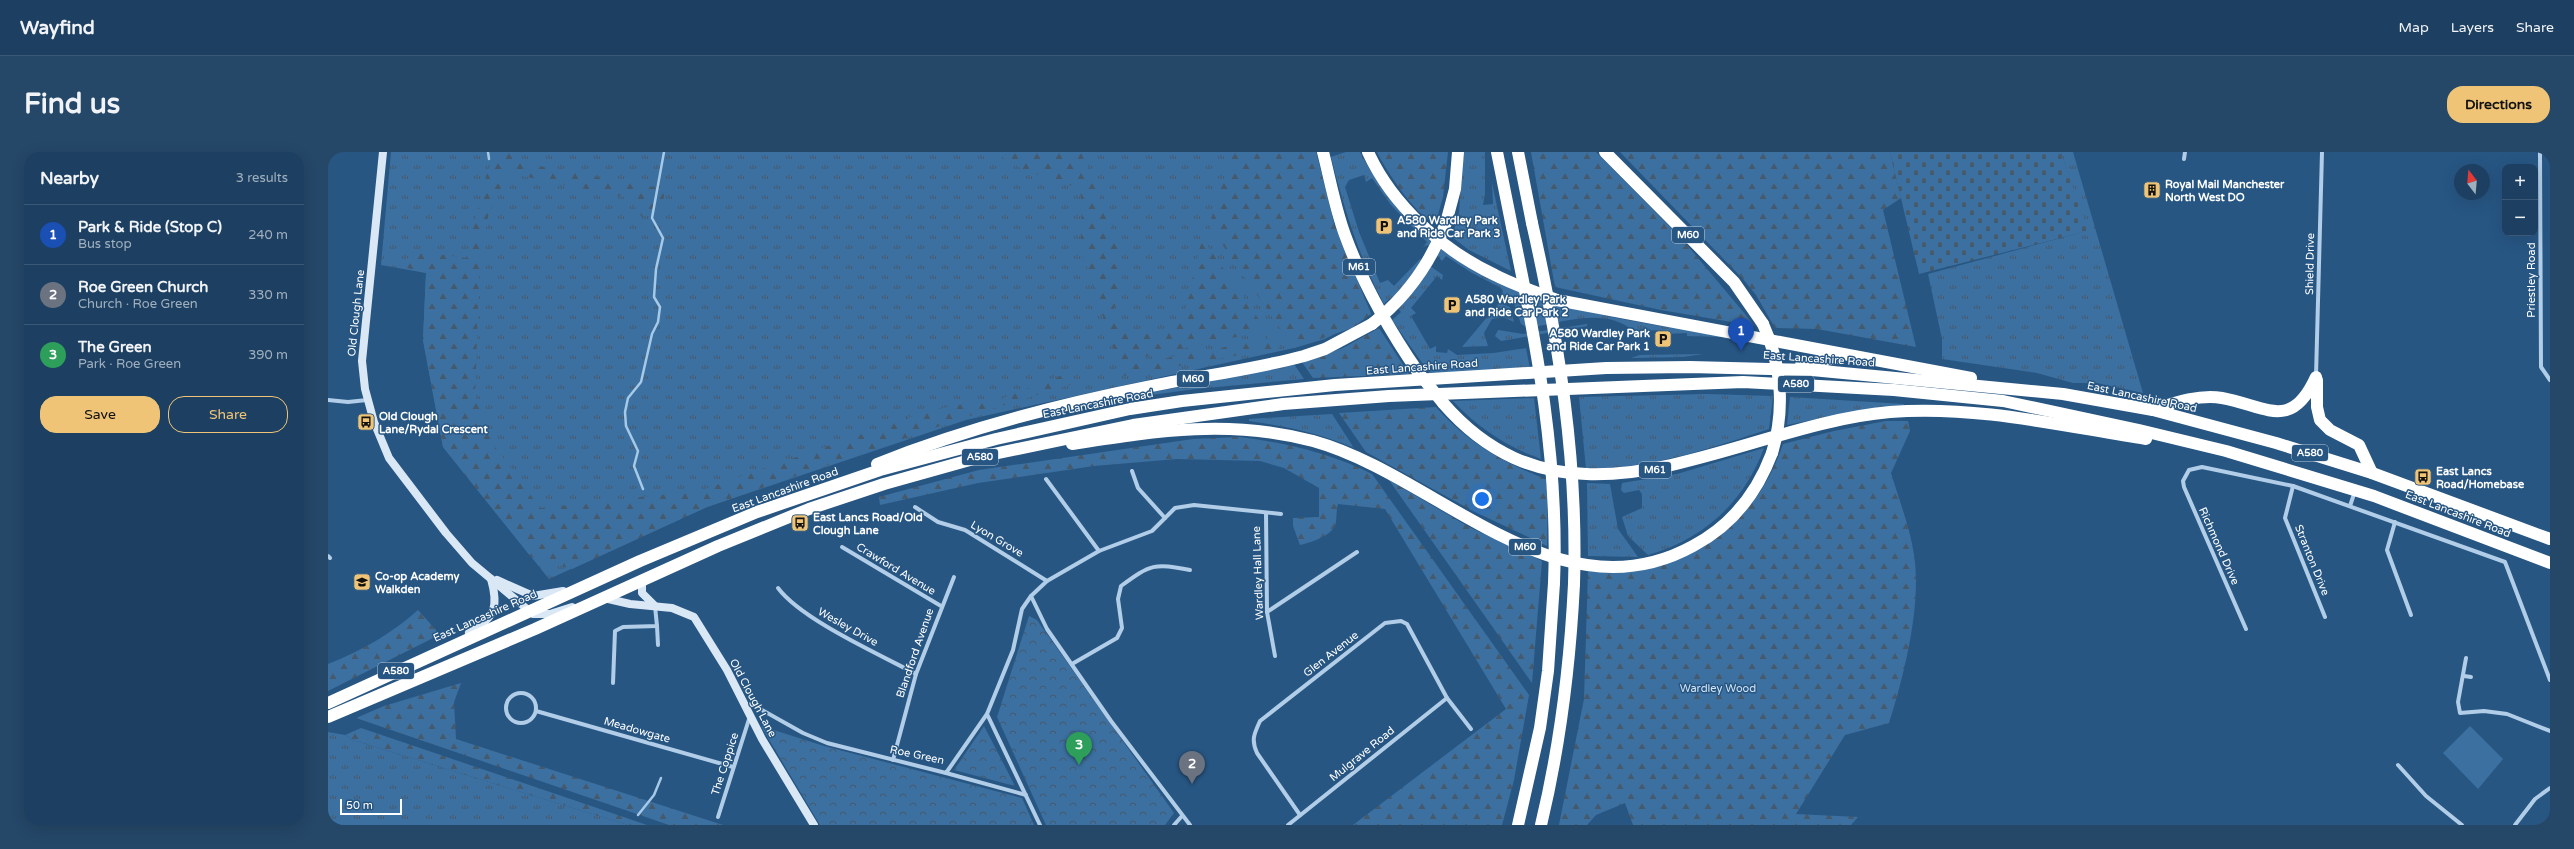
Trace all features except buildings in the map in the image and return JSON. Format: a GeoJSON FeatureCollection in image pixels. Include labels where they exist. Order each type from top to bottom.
{"type":"FeatureCollection","features":[{"type":"Feature","properties":{"kind":"highway","name":"M61"},"geometry":{"type":"LineString","coordinates":[[1323,152],[1345,234],[1362,275],[1388,325],[1418,372],[1443,403],[1476,434],[1510,455],[1558,471],[1600,475],[1630,474],[1674,466],[1822,422],[1882,413]]}},
{"type":"Feature","properties":{"kind":"highway","name":"A580"},"geometry":{"type":"LineString","coordinates":[[1368,152],[1396,197],[1424,228],[1451,248],[1494,275],[1557,300],[1845,356],[2063,394]]}},
{"type":"Feature","properties":{"kind":"highway","name":"M60"},"geometry":{"type":"LineString","coordinates":[[830,486],[854,473],[898,456],[1010,421],[1146,387],[1282,362],[1325,349],[1372,324],[1395,305],[1415,282],[1429,260],[1446,223],[1455,189],[1458,152]]}},
{"type":"Feature","properties":{"kind":"highway","name":"M60"},"geometry":{"type":"LineString","coordinates":[[1497,152],[1530,311],[1548,418],[1554,509],[1554,583],[1548,671],[1540,728],[1518,825]]}},
{"type":"Feature","properties":{"kind":"highway"},"geometry":{"type":"LineString","coordinates":[[1518,152],[1552,322],[1568,424],[1575,519],[1574,584],[1569,663],[1550,785],[1541,825]]}},
{"type":"Feature","properties":{"kind":"highway","name":"M60"},"geometry":{"type":"LineString","coordinates":[[984,456],[1173,429],[1223,427],[1251,429],[1314,442],[1350,454],[1537,553],[1568,562],[1603,567],[1626,567],[1659,560],[1703,540],[1724,525],[1744,504],[1764,473],[1772,453],[1779,419],[1780,390],[1775,358],[1762,324],[1749,302],[1726,273],[1605,152]]}},
{"type":"Feature","properties":{"kind":"highway"},"geometry":{"type":"LineString","coordinates":[[1786,369],[1845,356]]}},
{"type":"Feature","properties":{"kind":"highway","name":"East Lancashire Road"},"geometry":{"type":"LineString","coordinates":[[328,703],[588,584],[757,512],[830,486],[996,439],[1083,418],[1182,401],[1328,386],[1606,368],[1786,369],[2063,394],[2153,410],[2276,443],[2372,473],[2550,539]]}},
{"type":"Feature","properties":{"kind":"highway"},"geometry":{"type":"LineString","coordinates":[[2153,410],[2172,404],[2209,398],[2221,398],[2271,412],[2282,411],[2304,400],[2316,377]]}},
{"type":"Feature","properties":{"kind":"highway"},"geometry":{"type":"LineString","coordinates":[[2316,377],[2317,407],[2320,420],[2330,430],[2359,445],[2372,473]]}},
{"type":"Feature","properties":{"kind":"highway","name":"East Lancashire Road"},"geometry":{"type":"LineString","coordinates":[[328,717],[604,598],[646,578],[809,509],[884,484],[984,456],[1133,425],[1283,404],[1389,396],[1719,382],[1819,385],[1970,397],[2132,428],[2226,451],[2356,490],[2550,563]]}},
{"type":"Feature","properties":{"kind":"highway","name":"A580"},"geometry":{"type":"LineString","coordinates":[[1882,413],[1965,412],[2226,451]]}},
{"type":"Feature","properties":{"kind":"street","name":"Old Clough Lane"},"geometry":{"type":"LineString","coordinates":[[383,152],[362,343],[363,376],[367,400],[384,448],[402,476],[446,533],[472,563],[528,611],[540,616],[604,598],[630,604],[672,608],[694,617],[727,670],[750,716],[814,825]]}},
{"type":"Feature","properties":{"kind":"street"},"geometry":{"type":"LineString","coordinates":[[2184,159],[2185,152]]}},
{"type":"Feature","properties":{"kind":"street","name":"Shield Drive"},"geometry":{"type":"LineString","coordinates":[[2316,377],[2322,152]]}},
{"type":"Feature","properties":{"kind":"street","name":"Priestley Road"},"geometry":{"type":"LineString","coordinates":[[2540,152],[2541,367],[2550,380]]}},
{"type":"Feature","properties":{"kind":"street"},"geometry":{"type":"LineString","coordinates":[[328,400],[348,402],[367,400]]}},
{"type":"Feature","properties":{"kind":"street","name":"Richmond Drive"},"geometry":{"type":"LineString","coordinates":[[2246,629],[2184,487],[2183,481],[2189,470],[2202,467],[2293,486]]}},
{"type":"Feature","properties":{"kind":"street"},"geometry":{"type":"LineString","coordinates":[[1132,471],[1138,488],[1165,518]]}},
{"type":"Feature","properties":{"kind":"street"},"geometry":{"type":"LineString","coordinates":[[1046,480],[1099,551]]}},
{"type":"Feature","properties":{"kind":"street"},"geometry":{"type":"LineString","coordinates":[[2293,486],[2505,562],[2550,680]]}},
{"type":"Feature","properties":{"kind":"street","name":"Stranton Drive"},"geometry":{"type":"LineString","coordinates":[[2293,486],[2285,518],[2325,618]]}},
{"type":"Feature","properties":{"kind":"street"},"geometry":{"type":"LineString","coordinates":[[2350,506],[2356,490]]}},
{"type":"Feature","properties":{"kind":"street","name":"Wardley Hall Lane"},"geometry":{"type":"LineString","coordinates":[[1047,581],[1099,551],[1152,531],[1174,508],[1194,505],[1280,514]]}},
{"type":"Feature","properties":{"kind":"street","name":"Lyon Grove"},"geometry":{"type":"LineString","coordinates":[[914,507],[938,522],[965,530],[1047,581]]}},
{"type":"Feature","properties":{"kind":"street","name":"Wardley Hall Lane"},"geometry":{"type":"LineString","coordinates":[[1266,513],[1267,612],[1275,656]]}},
{"type":"Feature","properties":{"kind":"street"},"geometry":{"type":"LineString","coordinates":[[2395,522],[2387,550],[2412,615]]}},
{"type":"Feature","properties":{"kind":"street","name":"Crawford Avenue"},"geometry":{"type":"LineString","coordinates":[[842,547],[941,606]]}},
{"type":"Feature","properties":{"kind":"street"},"geometry":{"type":"LineString","coordinates":[[1267,612],[1357,552]]}},
{"type":"Feature","properties":{"kind":"street"},"geometry":{"type":"LineString","coordinates":[[1072,664],[1117,638],[1122,628],[1118,599],[1121,586],[1146,569],[1160,564],[1190,570]]}},
{"type":"Feature","properties":{"kind":"street","name":"Blandford Avenue"},"geometry":{"type":"LineString","coordinates":[[893,760],[916,674],[941,606],[954,577]]}},
{"type":"Feature","properties":{"kind":"street","name":"Old Clough Lane"},"geometry":{"type":"LineString","coordinates":[[490,578],[533,596],[551,594],[588,584]]}},
{"type":"Feature","properties":{"kind":"street"},"geometry":{"type":"LineString","coordinates":[[441,650],[482,626],[489,619],[495,602],[490,578]]}},
{"type":"Feature","properties":{"kind":"street"},"geometry":{"type":"LineString","coordinates":[[646,578],[642,584],[642,593],[655,606],[658,645]]}},
{"type":"Feature","properties":{"kind":"street","name":"Roe Green"},"geometry":{"type":"LineString","coordinates":[[746,708],[753,706],[803,733],[827,743],[946,773],[987,714],[1013,650],[1022,609],[1031,596],[1047,581]]}},
{"type":"Feature","properties":{"kind":"street","name":"Wesley Drive"},"geometry":{"type":"LineString","coordinates":[[778,588],[785,598],[812,617],[916,674]]}},
{"type":"Feature","properties":{"kind":"street"},"geometry":{"type":"LineString","coordinates":[[1031,596],[1047,629],[1111,721],[1190,825]]}},
{"type":"Feature","properties":{"kind":"street","name":"Glen Avenue"},"geometry":{"type":"LineString","coordinates":[[1300,815],[1256,753],[1252,743],[1260,721],[1385,623],[1401,621],[1407,624],[1447,698],[1471,729]]}},
{"type":"Feature","properties":{"kind":"street"},"geometry":{"type":"LineString","coordinates":[[613,683],[615,631],[623,627],[656,626]]}},
{"type":"Feature","properties":{"kind":"street"},"geometry":{"type":"LineString","coordinates":[[2466,658],[2464,676],[2458,702],[2460,713],[2489,711],[2507,714],[2550,731]]}},
{"type":"Feature","properties":{"kind":"street"},"geometry":{"type":"LineString","coordinates":[[2464,676],[2472,677]]}},
{"type":"Feature","properties":{"kind":"street"},"geometry":{"type":"LineString","coordinates":[[518,693],[528,694],[535,701],[536,711],[527,723],[517,723],[506,713],[506,703],[518,693]]}},
{"type":"Feature","properties":{"kind":"street","name":"Mulgrave Road"},"geometry":{"type":"LineString","coordinates":[[1288,825],[1447,698]]}},
{"type":"Feature","properties":{"kind":"street","name":"Meadowgate"},"geometry":{"type":"LineString","coordinates":[[536,711],[733,767]]}},
{"type":"Feature","properties":{"kind":"street"},"geometry":{"type":"LineString","coordinates":[[987,714],[1040,825]]}},
{"type":"Feature","properties":{"kind":"street","name":"The Coppice"},"geometry":{"type":"LineString","coordinates":[[718,817],[750,716]]}},
{"type":"Feature","properties":{"kind":"street"},"geometry":{"type":"LineString","coordinates":[[2398,765],[2426,796],[2462,825]]}},
{"type":"Feature","properties":{"kind":"street"},"geometry":{"type":"LineString","coordinates":[[946,773],[1026,795]]}},
{"type":"Feature","properties":{"kind":"street"},"geometry":{"type":"LineString","coordinates":[[2515,825],[2535,799],[2550,788]]}},
{"type":"Feature","properties":{"kind":"street"},"geometry":{"type":"LineString","coordinates":[[1174,825],[1182,816]]}},
{"type":"Feature","properties":{"kind":"green space"},"geometry":{"type":"Polygon","coordinates":[[[391,152],[1316,152],[1334,224],[1371,314],[1325,339],[1294,348],[966,420],[707,507],[549,579],[443,447],[423,340],[426,273],[381,265],[391,152]]]}},
{"type":"Feature","properties":{"kind":"green space"},"geometry":{"type":"Polygon","coordinates":[[[495,152],[519,152],[518,159],[539,166],[665,189],[662,210],[642,217],[629,198],[508,173],[489,213],[480,255],[475,396],[496,448],[540,508],[699,491],[928,411],[963,404],[994,402],[1070,372],[1075,383],[966,417],[707,507],[572,569],[531,557],[443,447],[423,340],[426,273],[385,262],[410,258],[423,252],[466,258],[486,176],[495,152]]]}},
{"type":"Feature","properties":{"kind":"green space"},"geometry":{"type":"Polygon","coordinates":[[[994,152],[1081,152],[1113,231],[1121,264],[1122,284],[1120,294],[1114,308],[1121,323],[1132,336],[1161,332],[1183,319],[1202,238],[1260,321],[1260,332],[1118,362],[1082,253],[1081,196],[1079,188],[1026,171],[994,152]]]}},
{"type":"Feature","properties":{"kind":"green space"},"geometry":{"type":"Polygon","coordinates":[[[1232,152],[1316,152],[1334,224],[1371,314],[1352,328],[1294,348],[1209,225],[1232,152]]]}},
{"type":"Feature","properties":{"kind":"green space"},"geometry":{"type":"Polygon","coordinates":[[[1346,152],[1360,152],[1386,194],[1416,228],[1450,256],[1487,277],[1528,294],[1570,307],[1615,318],[1703,332],[1720,337],[1687,336],[1687,333],[1664,334],[1663,330],[1633,331],[1622,323],[1610,319],[1597,318],[1568,320],[1528,328],[1521,324],[1514,304],[1501,297],[1503,291],[1501,288],[1472,273],[1446,256],[1442,261],[1428,245],[1423,247],[1427,242],[1391,205],[1372,178],[1366,182],[1364,175],[1349,180],[1345,187],[1359,232],[1380,283],[1388,280],[1394,286],[1420,259],[1443,275],[1442,280],[1437,276],[1411,308],[1416,313],[1411,316],[1430,349],[1436,346],[1436,352],[1447,353],[1448,349],[1457,355],[1494,353],[1526,348],[1530,369],[1430,374],[1392,320],[1401,312],[1390,298],[1384,304],[1360,250],[1341,195],[1331,157],[1346,152]]]}},
{"type":"Feature","properties":{"kind":"green space"},"geometry":{"type":"Polygon","coordinates":[[[1377,152],[1448,152],[1443,197],[1436,222],[1429,220],[1412,204],[1394,181],[1377,152]]]}},
{"type":"Feature","properties":{"kind":"green space"},"geometry":{"type":"Polygon","coordinates":[[[1463,152],[1485,152],[1485,194],[1483,205],[1493,204],[1492,183],[1511,271],[1469,250],[1452,237],[1459,212],[1463,152]]]}},
{"type":"Feature","properties":{"kind":"green space"},"geometry":{"type":"Polygon","coordinates":[[[1531,152],[1596,152],[1682,239],[1755,326],[1661,310],[1555,287],[1531,152]]]}},
{"type":"Feature","properties":{"kind":"green space"},"geometry":{"type":"Polygon","coordinates":[[[1620,152],[1890,152],[1901,198],[1883,210],[1916,347],[1817,329],[1775,328],[1756,295],[1743,279],[1620,152]]]}},
{"type":"Feature","properties":{"kind":"green space"},"geometry":{"type":"Polygon","coordinates":[[[1890,152],[2061,152],[2088,231],[1919,274],[1890,152]]]}},
{"type":"Feature","properties":{"kind":"green space"},"geometry":{"type":"Polygon","coordinates":[[[2061,152],[2073,152],[2143,393],[2097,383],[2073,383],[2037,373],[1942,359],[1942,339],[1928,274],[2087,231],[2061,152]]]}},
{"type":"Feature","properties":{"kind":"green space"},"geometry":{"type":"Polygon","coordinates":[[[1499,303],[1510,307],[1514,322],[1503,317],[1492,319],[1484,333],[1488,346],[1462,347],[1499,303]]]}},
{"type":"Feature","properties":{"kind":"green space"},"geometry":{"type":"Polygon","coordinates":[[[1587,324],[1587,326],[1501,341],[1495,336],[1498,330],[1523,334],[1587,324]]]}},
{"type":"Feature","properties":{"kind":"green space"},"geometry":{"type":"Polygon","coordinates":[[[1379,328],[1409,374],[1313,378],[1302,362],[1343,348],[1379,328]]]}},
{"type":"Feature","properties":{"kind":"green space"},"geometry":{"type":"Polygon","coordinates":[[[1270,330],[1279,348],[1123,376],[1120,367],[1267,339],[1270,330]]]}},
{"type":"Feature","properties":{"kind":"green space"},"geometry":{"type":"Polygon","coordinates":[[[1703,354],[1683,357],[1631,358],[1640,355],[1703,354]]]}},
{"type":"Feature","properties":{"kind":"green space"},"geometry":{"type":"Polygon","coordinates":[[[1294,364],[1304,379],[1195,389],[1108,401],[1294,364]]]}},
{"type":"Feature","properties":{"kind":"green space"},"geometry":{"type":"Polygon","coordinates":[[[1706,394],[1773,396],[1769,429],[1701,451],[1657,461],[1611,468],[1586,469],[1579,397],[1706,394]]]}},
{"type":"Feature","properties":{"kind":"green space"},"geometry":{"type":"Polygon","coordinates":[[[1790,397],[1904,404],[1904,406],[1866,409],[1787,425],[1790,397]]]}},
{"type":"Feature","properties":{"kind":"green space"},"geometry":{"type":"Polygon","coordinates":[[[1534,398],[1541,459],[1516,449],[1482,428],[1453,401],[1534,398]]]}},
{"type":"Feature","properties":{"kind":"green space"},"geometry":{"type":"Polygon","coordinates":[[[1436,407],[1461,431],[1488,451],[1516,466],[1548,480],[1547,546],[1471,510],[1366,452],[1339,413],[1436,407]]]}},
{"type":"Feature","properties":{"kind":"green space"},"geometry":{"type":"Polygon","coordinates":[[[1332,414],[1354,448],[1328,438],[1303,431],[1249,421],[1249,419],[1332,414]]]}},
{"type":"Feature","properties":{"kind":"green space","name":"Wardley Wood"},"geometry":{"type":"Polygon","coordinates":[[[1886,421],[1908,421],[1910,431],[1891,473],[1910,534],[1916,574],[1914,617],[1906,662],[1889,723],[1845,735],[1796,814],[1858,817],[1851,825],[1633,825],[1625,803],[1596,815],[1587,825],[1559,825],[1584,699],[1588,571],[1621,572],[1653,567],[1682,558],[1709,544],[1733,525],[1753,502],[1770,475],[1783,444],[1834,431],[1886,421]]]}},
{"type":"Feature","properties":{"kind":"green space"},"geometry":{"type":"Polygon","coordinates":[[[1240,437],[1275,442],[1308,450],[1340,460],[1372,474],[1529,695],[1514,780],[1502,825],[1353,825],[1506,709],[1385,509],[1338,504],[1336,524],[1332,530],[1309,543],[1300,545],[1293,526],[1293,518],[1319,517],[1319,488],[1284,468],[1260,461],[1177,459],[1094,466],[978,483],[880,505],[879,497],[979,470],[1193,439],[1240,437]]]}},
{"type":"Feature","properties":{"kind":"green space"},"geometry":{"type":"Polygon","coordinates":[[[1764,448],[1756,467],[1733,501],[1720,516],[1687,539],[1648,555],[1628,536],[1622,517],[1642,508],[1642,494],[1639,490],[1624,493],[1621,490],[1622,483],[1677,474],[1764,448]]]}},
{"type":"Feature","properties":{"kind":"green space"},"geometry":{"type":"Polygon","coordinates":[[[1389,480],[1469,527],[1542,561],[1532,683],[1389,480]]]}},
{"type":"Feature","properties":{"kind":"green space"},"geometry":{"type":"Polygon","coordinates":[[[1587,483],[1610,484],[1618,529],[1638,557],[1588,556],[1587,483]]]}},
{"type":"Feature","properties":{"kind":"green space"},"geometry":{"type":"Polygon","coordinates":[[[418,610],[436,630],[437,636],[328,691],[328,664],[375,641],[397,627],[418,610]]]}},
{"type":"Feature","properties":{"kind":"green space"},"geometry":{"type":"Polygon","coordinates":[[[1029,616],[1037,620],[1174,813],[1165,825],[1046,825],[997,717],[1029,616]]]}},
{"type":"Feature","properties":{"kind":"green space"},"geometry":{"type":"Polygon","coordinates":[[[461,683],[454,702],[456,739],[723,825],[669,825],[356,718],[384,706],[461,683]]]}},
{"type":"Feature","properties":{"kind":"green space"},"geometry":{"type":"Polygon","coordinates":[[[761,726],[824,746],[1022,798],[1034,825],[820,825],[761,726]]]}},
{"type":"Feature","properties":{"kind":"green space"},"geometry":{"type":"Polygon","coordinates":[[[984,726],[1015,786],[954,770],[984,726]]]}},
{"type":"Feature","properties":{"kind":"green space"},"geometry":{"type":"Polygon","coordinates":[[[2470,726],[2503,759],[2478,789],[2443,753],[2470,726]]]}},
{"type":"Feature","properties":{"kind":"green space"},"geometry":{"type":"Polygon","coordinates":[[[361,728],[647,825],[628,825],[353,740],[345,735],[361,728]]]}},
{"type":"Feature","properties":{"kind":"green space"},"geometry":{"type":"Polygon","coordinates":[[[328,732],[345,735],[353,740],[628,825],[328,825],[328,732]]]}},
{"type":"Feature","properties":{"kind":"waterway"},"geometry":{"type":"LineString","coordinates":[[488,152],[489,159]]}},
{"type":"Feature","properties":{"kind":"waterway"},"geometry":{"type":"LineString","coordinates":[[643,489],[634,466],[638,451],[626,426],[625,412],[628,398],[641,382],[652,334],[658,322],[660,307],[654,297],[656,269],[663,238],[652,218],[664,152]]}},
{"type":"Feature","properties":{"kind":"waterway"},"geometry":{"type":"LineString","coordinates":[[638,815],[654,795],[661,778]]}},
{"type":"Feature","properties":{"kind":"place","name":"Royal Mail Manchester North West DO"},"geometry":{"type":"Point","coordinates":[2152,190]}},
{"type":"Feature","properties":{"kind":"place","name":"A580 Wardley Park and Ride Car Park 3"},"geometry":{"type":"Point","coordinates":[1384,226]}},
{"type":"Feature","properties":{"kind":"place","name":"A580 Wardley Park and Ride Car Park 2"},"geometry":{"type":"Point","coordinates":[1452,305]}},
{"type":"Feature","properties":{"kind":"place","name":"A580 Wardley Park and Ride Car Park 1"},"geometry":{"type":"Point","coordinates":[1663,339]}},
{"type":"Feature","properties":{"kind":"place","name":"Park & Ride (Stop C)"},"geometry":{"type":"Point","coordinates":[1741,351]}},
{"type":"Feature","properties":{"kind":"place","name":"Old Clough Lane/Rydal Crescent"},"geometry":{"type":"Point","coordinates":[366,422]}},
{"type":"Feature","properties":{"kind":"place","name":"East Lancs Road/Homebase"},"geometry":{"type":"Point","coordinates":[2423,477]}},
{"type":"Feature","properties":{"kind":"place","name":"East Lancs Road/Old Clough Lane"},"geometry":{"type":"Point","coordinates":[800,523]}},
{"type":"Feature","properties":{"kind":"place","name":"Co-op Academy Walkden"},"geometry":{"type":"Point","coordinates":[362,582]}},
{"type":"Feature","properties":{"kind":"place","name":"The Green"},"geometry":{"type":"Point","coordinates":[1079,765]}},
{"type":"Feature","properties":{"kind":"place","name":"Roe Green Church"},"geometry":{"type":"Point","coordinates":[1192,784]}}]}
